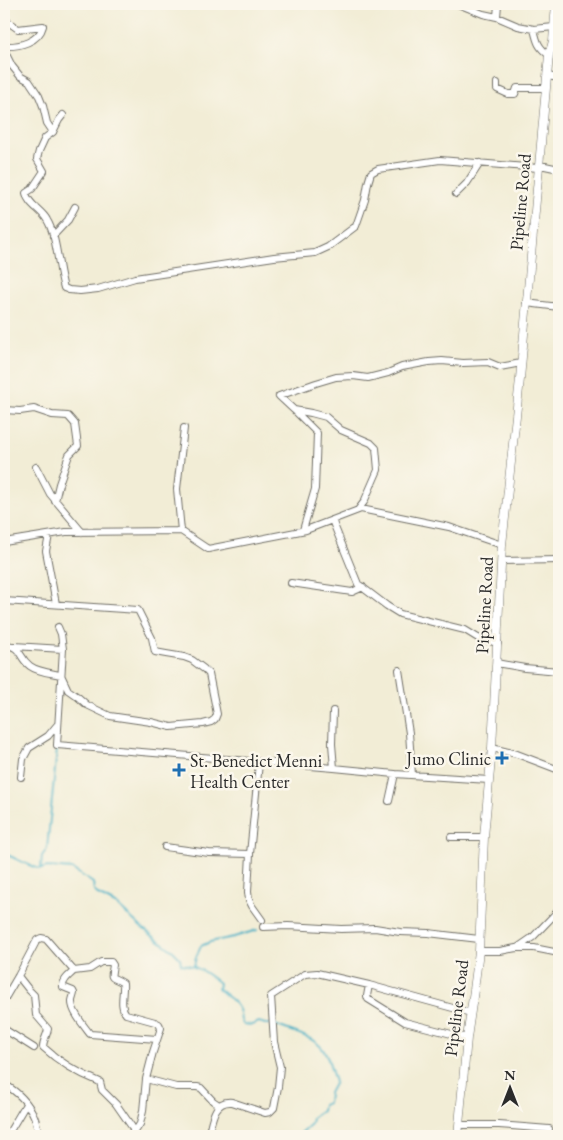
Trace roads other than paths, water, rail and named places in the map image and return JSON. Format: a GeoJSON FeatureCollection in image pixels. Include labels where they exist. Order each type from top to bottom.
{"type":"FeatureCollection","features":[{"type":"Feature","properties":{"kind":"street"},"geometry":{"type":"LineString","coordinates":[[458,4],[518,26],[534,29],[554,27]]}},
{"type":"Feature","properties":{"kind":"street"},"geometry":{"type":"LineString","coordinates":[[497,17],[498,4]]}},
{"type":"Feature","properties":{"kind":"street","name":"Pipeline Road"},"geometry":{"type":"LineString","coordinates":[[458,1136],[467,1038],[479,951],[484,837],[492,748],[498,643],[502,544],[512,458],[549,55],[553,41],[556,4]]}},
{"type":"Feature","properties":{"kind":"street"},"geometry":{"type":"LineString","coordinates":[[4,18],[18,29],[43,26],[43,29],[36,39],[14,47],[4,46]]}},
{"type":"Feature","properties":{"kind":"street"},"geometry":{"type":"LineString","coordinates":[[534,29],[537,43],[549,55]]}},
{"type":"Feature","properties":{"kind":"street"},"geometry":{"type":"LineString","coordinates":[[4,50],[12,66],[20,76],[29,81],[39,96],[47,123],[54,132]]}},
{"type":"Feature","properties":{"kind":"street"},"geometry":{"type":"LineString","coordinates":[[547,76],[559,78]]}},
{"type":"Feature","properties":{"kind":"street"},"geometry":{"type":"LineString","coordinates":[[497,83],[498,89],[508,94],[515,94],[517,88],[546,88]]}},
{"type":"Feature","properties":{"kind":"street"},"geometry":{"type":"LineString","coordinates":[[63,115],[54,132],[45,138],[39,151],[37,159],[44,171],[32,189],[26,193],[27,200],[47,219],[53,236],[64,288],[69,290],[98,289],[136,278],[274,257],[315,253],[328,247],[356,226],[365,200],[368,183],[372,173],[378,169],[440,160],[545,166],[559,169]]}},
{"type":"Feature","properties":{"kind":"street"},"geometry":{"type":"LineString","coordinates":[[456,194],[467,183],[480,163]]}},
{"type":"Feature","properties":{"kind":"street"},"geometry":{"type":"LineString","coordinates":[[53,236],[68,220],[75,207]]}},
{"type":"Feature","properties":{"kind":"street"},"geometry":{"type":"LineString","coordinates":[[526,303],[559,307]]}},
{"type":"Feature","properties":{"kind":"street"},"geometry":{"type":"LineString","coordinates":[[303,530],[315,489],[317,433],[279,396],[316,382],[336,377],[353,376],[368,378],[402,367],[442,361],[463,363],[488,362],[500,367],[521,363]]}},
{"type":"Feature","properties":{"kind":"street"},"geometry":{"type":"LineString","coordinates":[[4,410],[20,411],[34,409],[52,415],[68,416],[75,424],[78,446],[69,455],[55,500]]}},
{"type":"Feature","properties":{"kind":"street"},"geometry":{"type":"LineString","coordinates":[[294,410],[326,417],[342,430],[371,443],[376,448],[378,470],[364,502],[358,510]]}},
{"type":"Feature","properties":{"kind":"street"},"geometry":{"type":"LineString","coordinates":[[181,531],[177,489],[184,428]]}},
{"type":"Feature","properties":{"kind":"street"},"geometry":{"type":"LineString","coordinates":[[36,468],[50,494],[82,532]]}},
{"type":"Feature","properties":{"kind":"street"},"geometry":{"type":"LineString","coordinates":[[364,502],[369,511]]}},
{"type":"Feature","properties":{"kind":"street"},"geometry":{"type":"LineString","coordinates":[[4,542],[66,532],[181,531],[208,549],[303,530],[361,509],[449,527],[502,544]]}},
{"type":"Feature","properties":{"kind":"street"},"geometry":{"type":"LineString","coordinates":[[332,520],[358,584],[387,606],[400,614],[465,630],[478,638],[498,643]]}},
{"type":"Feature","properties":{"kind":"street"},"geometry":{"type":"LineString","coordinates":[[49,535],[46,551],[56,604]]}},
{"type":"Feature","properties":{"kind":"street"},"geometry":{"type":"LineString","coordinates":[[501,561],[559,560]]}},
{"type":"Feature","properties":{"kind":"street"},"geometry":{"type":"LineString","coordinates":[[291,583],[352,592],[363,587]]}},
{"type":"Feature","properties":{"kind":"street"},"geometry":{"type":"LineString","coordinates":[[4,601],[138,610],[152,638],[155,652],[184,656],[192,660],[208,674],[213,689],[217,714],[211,722],[170,727],[110,716],[87,705],[68,690],[61,675]]}},
{"type":"Feature","properties":{"kind":"street"},"geometry":{"type":"LineString","coordinates":[[58,627],[63,649],[58,745],[395,774],[489,780]]}},
{"type":"Feature","properties":{"kind":"street"},"geometry":{"type":"LineString","coordinates":[[4,644],[63,649]]}},
{"type":"Feature","properties":{"kind":"street"},"geometry":{"type":"LineString","coordinates":[[14,646],[30,666],[37,670],[61,675]]}},
{"type":"Feature","properties":{"kind":"street"},"geometry":{"type":"LineString","coordinates":[[496,663],[559,671]]}},
{"type":"Feature","properties":{"kind":"street"},"geometry":{"type":"LineString","coordinates":[[399,670],[409,733],[412,775]]}},
{"type":"Feature","properties":{"kind":"street"},"geometry":{"type":"LineString","coordinates":[[333,711],[332,744],[334,768]]}},
{"type":"Feature","properties":{"kind":"street"},"geometry":{"type":"LineString","coordinates":[[21,777],[23,759],[29,748],[48,736],[58,724]]}},
{"type":"Feature","properties":{"kind":"street"},"geometry":{"type":"LineString","coordinates":[[492,748],[522,756],[559,770]]}},
{"type":"Feature","properties":{"kind":"street"},"geometry":{"type":"LineString","coordinates":[[259,762],[248,876],[249,900],[262,920]]}},
{"type":"Feature","properties":{"kind":"street"},"geometry":{"type":"LineString","coordinates":[[389,801],[395,774]]}},
{"type":"Feature","properties":{"kind":"street"},"geometry":{"type":"LineString","coordinates":[[451,836],[484,837]]}},
{"type":"Feature","properties":{"kind":"street"},"geometry":{"type":"LineString","coordinates":[[165,847],[250,854]]}},
{"type":"Feature","properties":{"kind":"street"},"geometry":{"type":"LineString","coordinates":[[516,948],[533,937],[557,912]]}},
{"type":"Feature","properties":{"kind":"street"},"geometry":{"type":"LineString","coordinates":[[263,927],[375,928],[479,939]]}},
{"type":"Feature","properties":{"kind":"street"},"geometry":{"type":"LineString","coordinates":[[4,1000],[37,940],[41,938],[46,939],[74,971]]}},
{"type":"Feature","properties":{"kind":"street"},"geometry":{"type":"LineString","coordinates":[[479,951],[534,948],[559,953]]}},
{"type":"Feature","properties":{"kind":"street"},"geometry":{"type":"LineString","coordinates":[[133,1135],[140,1124],[146,1079],[161,1028],[159,1024],[124,1012],[122,1004],[123,983],[111,976],[113,965],[111,962],[101,962],[90,969],[74,971],[65,980],[63,987],[74,991],[71,1002],[72,1008],[90,1034],[157,1039]]}},
{"type":"Feature","properties":{"kind":"street"},"geometry":{"type":"LineString","coordinates":[[208,1136],[215,1110],[226,1101],[265,1112],[270,1112],[274,1108],[280,1067],[274,1042],[271,996],[305,974],[317,973],[368,985],[471,1014]]}},
{"type":"Feature","properties":{"kind":"street"},"geometry":{"type":"LineString","coordinates":[[18,976],[34,995],[36,1015],[48,1029],[43,1041],[43,1047],[64,1063],[87,1077],[100,1082],[102,1090],[116,1104],[132,1127],[133,1135]]}},
{"type":"Feature","properties":{"kind":"street"},"geometry":{"type":"LineString","coordinates":[[368,985],[368,998],[405,1022],[467,1038]]}},
{"type":"Feature","properties":{"kind":"street"},"geometry":{"type":"LineString","coordinates":[[4,1029],[34,1048]]}},
{"type":"Feature","properties":{"kind":"street"},"geometry":{"type":"LineString","coordinates":[[146,1079],[176,1087],[201,1088],[219,1105]]}},
{"type":"Feature","properties":{"kind":"street"},"geometry":{"type":"LineString","coordinates":[[4,1084],[19,1095],[35,1117],[36,1127],[45,1136]]}},
{"type":"Feature","properties":{"kind":"street"},"geometry":{"type":"LineString","coordinates":[[7,1136],[26,1104]]}},
{"type":"Feature","properties":{"kind":"street"},"geometry":{"type":"LineString","coordinates":[[459,1125],[499,1125],[549,1129]]}},
{"type":"Feature","properties":{"kind":"waterway"},"geometry":{"type":"LineString","coordinates":[[4,854],[41,869],[42,856],[47,849],[57,749]]}},
{"type":"Feature","properties":{"kind":"waterway"},"geometry":{"type":"LineString","coordinates":[[41,869],[47,867],[72,869],[93,883],[94,890],[98,895],[117,905],[141,927],[173,951],[180,958],[181,964],[197,968],[219,983],[218,989],[231,999],[239,1009],[243,1024],[252,1025],[259,1022],[270,1024]]}},
{"type":"Feature","properties":{"kind":"waterway"},"geometry":{"type":"LineString","coordinates":[[194,966],[201,946],[257,930]]}},
{"type":"Feature","properties":{"kind":"waterway"},"geometry":{"type":"LineString","coordinates":[[275,1025],[304,1036],[318,1044],[327,1056],[335,1082],[329,1093],[328,1103],[323,1105],[322,1111],[312,1118],[311,1124],[300,1134]]}},
{"type":"Feature","properties":{"kind":"place","name":"Jumo Clinic"},"geometry":{"type":"Point","coordinates":[502,758]}},
{"type":"Feature","properties":{"kind":"place","name":"St. Benedict Menni Health Center"},"geometry":{"type":"Point","coordinates":[179,770]}}]}
